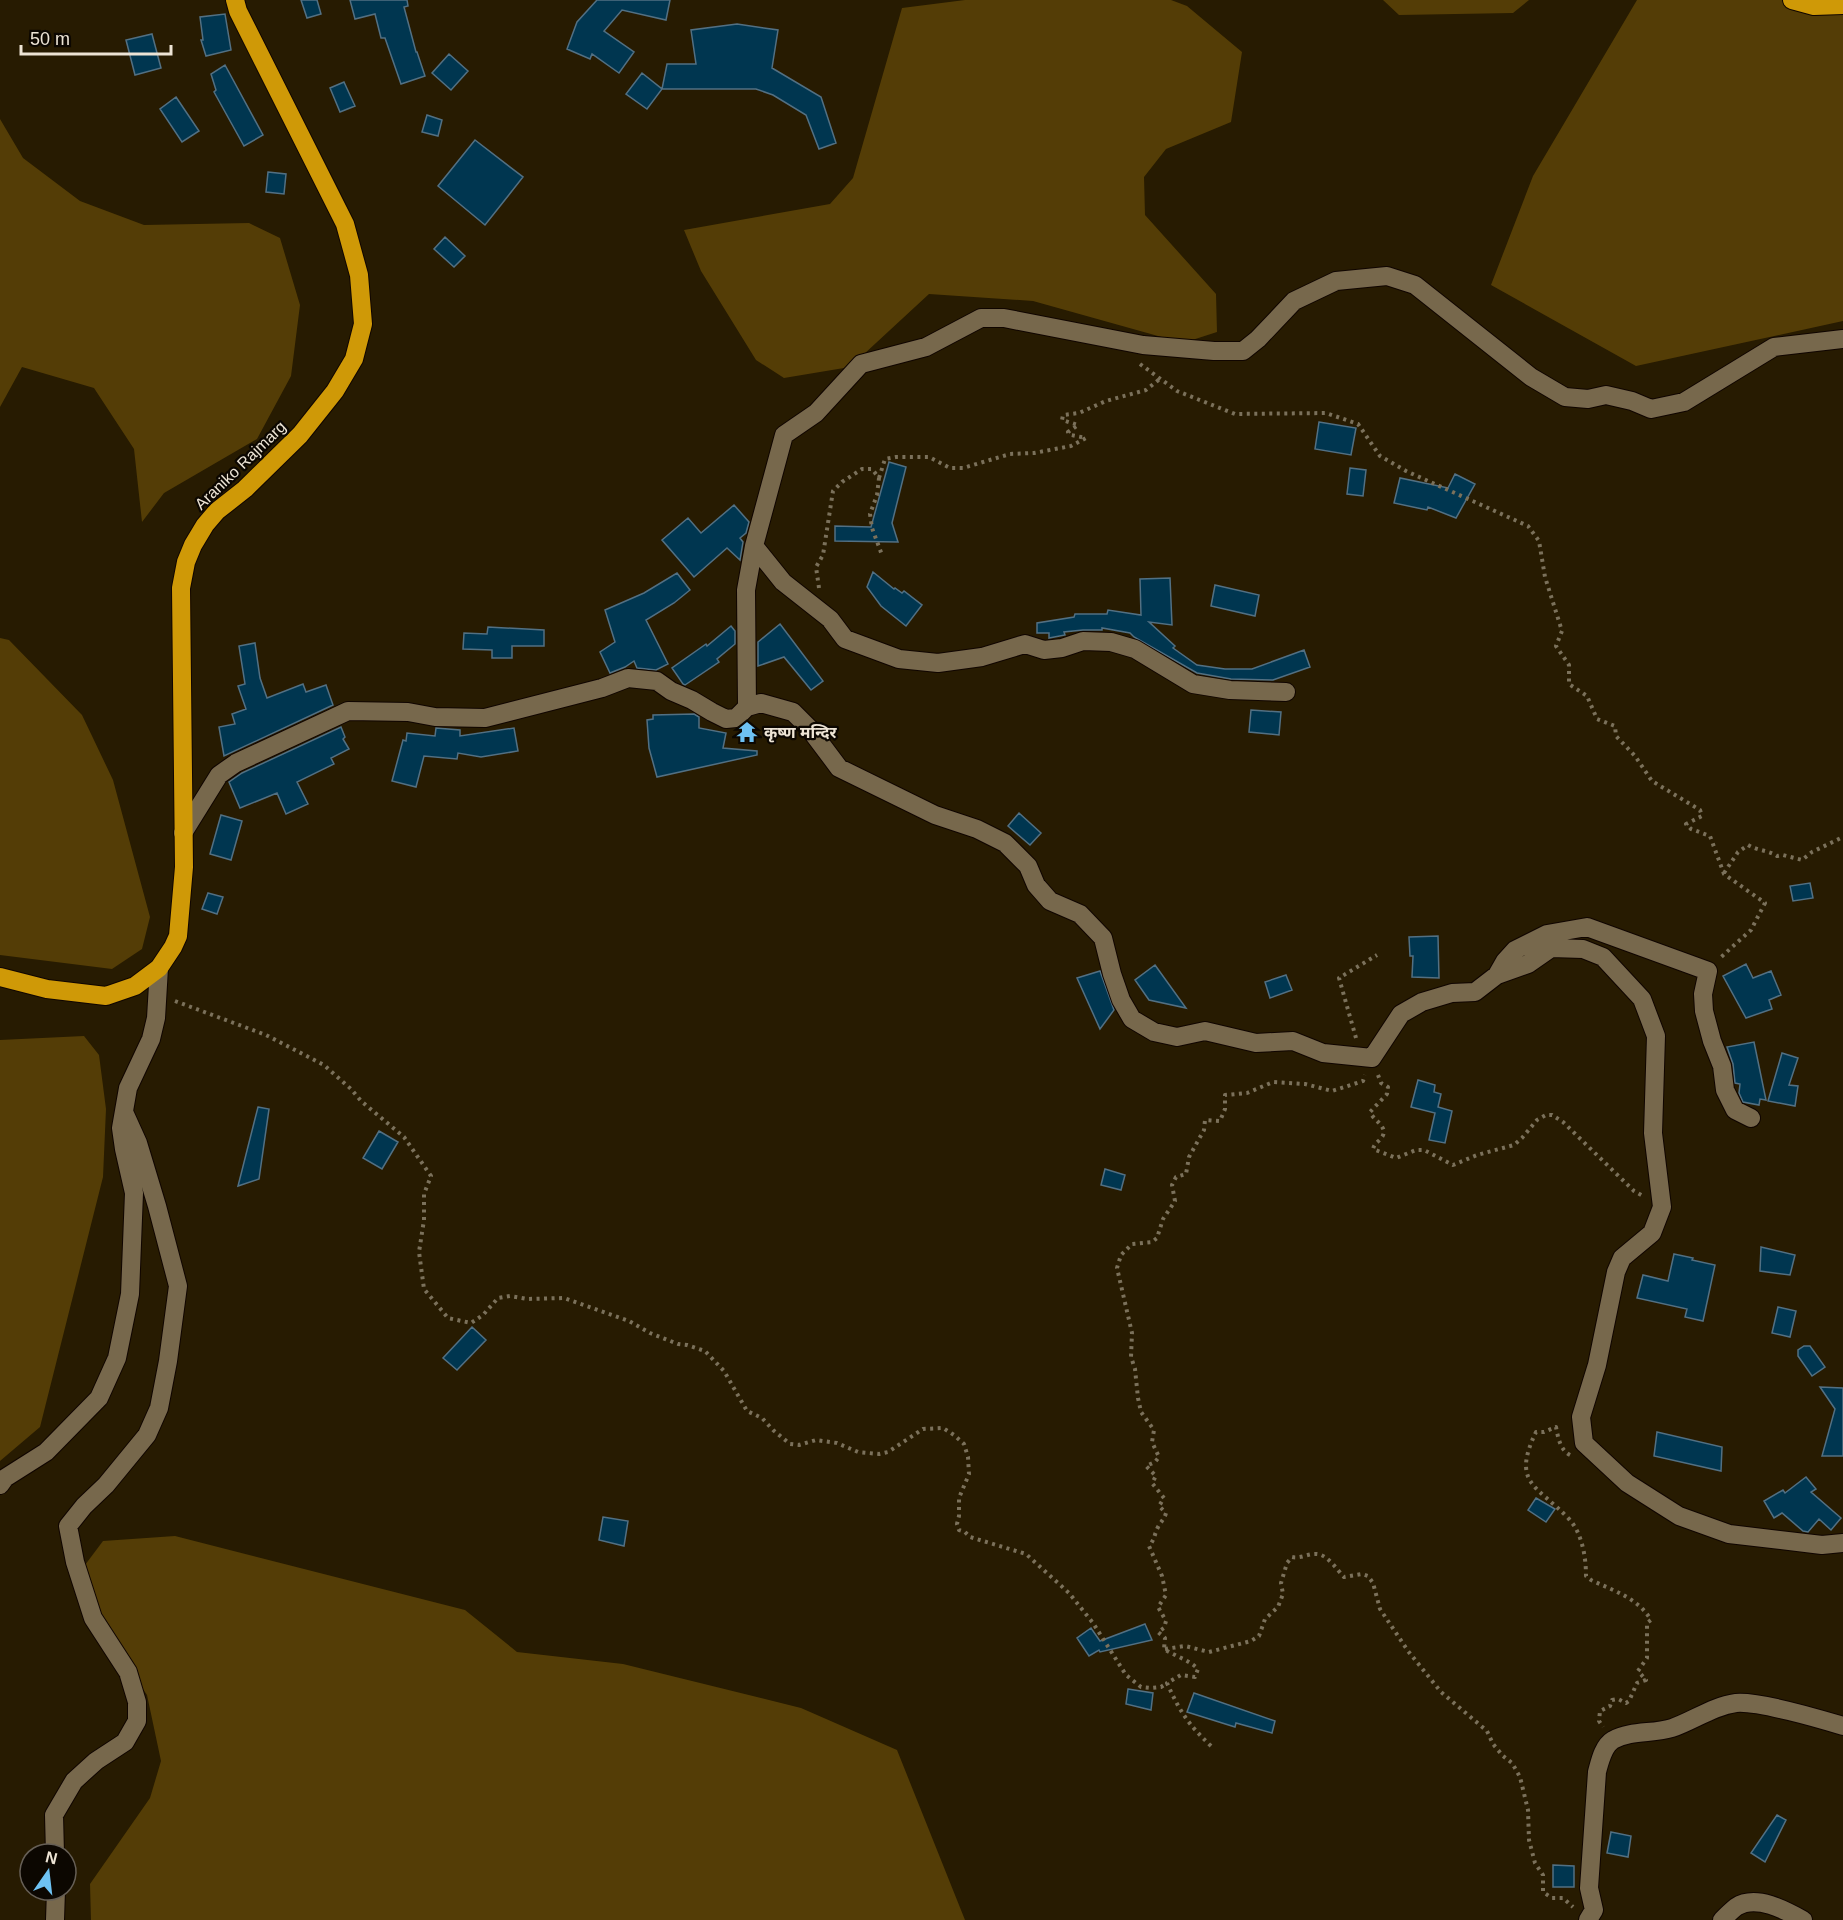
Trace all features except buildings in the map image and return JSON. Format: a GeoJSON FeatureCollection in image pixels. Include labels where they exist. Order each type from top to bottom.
{"type":"FeatureCollection","features":[{"type":"Feature","properties":{"kind":"highway","name":"Araniko Rajmarg"},"geometry":{"type":"LineString","coordinates":[[0,977],[47,989],[106,996],[135,986],[159,968],[173,947],[178,936],[184,867],[181,588],[186,562],[193,545],[217,511],[245,489],[300,435],[335,391],[354,359],[363,324],[359,275],[345,224],[238,11],[235,0]]}},
{"type":"Feature","properties":{"kind":"highway"},"geometry":{"type":"LineString","coordinates":[[1792,0],[1814,6],[1843,5]]}},
{"type":"Feature","properties":{"kind":"street"},"geometry":{"type":"LineString","coordinates":[[747,707],[746,590],[754,546],[784,435],[816,413],[861,364],[926,347],[981,318],[1004,318],[1143,345],[1243,351],[1258,339],[1294,301],[1336,281],[1387,276],[1415,285],[1531,377],[1565,397],[1588,399],[1606,395],[1632,401],[1651,409],[1684,402],[1774,347],[1843,339]]}},
{"type":"Feature","properties":{"kind":"street"},"geometry":{"type":"LineString","coordinates":[[754,546],[783,582],[830,619],[845,639],[899,659],[938,663],[982,657],[1025,644],[1044,650],[1062,648],[1083,641],[1111,642],[1135,649],[1193,684],[1230,690],[1286,692]]}},
{"type":"Feature","properties":{"kind":"street"},"geometry":{"type":"LineString","coordinates":[[183,833],[219,775],[236,763],[348,711],[408,712],[435,717],[484,718],[602,688],[628,678],[657,681],[670,691],[726,718],[736,718],[747,707],[761,703],[793,712],[810,728],[839,768],[935,815],[977,829],[1005,843],[1028,866],[1036,885],[1050,901],[1080,914],[1103,938],[1121,1000],[1132,1019],[1154,1032],[1177,1037],[1205,1031],[1256,1043],[1293,1041],[1323,1053],[1372,1058],[1401,1014],[1422,1002],[1452,993],[1475,992],[1497,975],[1528,964],[1551,948],[1583,949],[1603,957],[1642,999],[1656,1036],[1653,1132],[1662,1208],[1653,1233],[1622,1258],[1616,1272],[1597,1365],[1581,1418],[1584,1443],[1627,1483],[1678,1516],[1729,1534],[1822,1545],[1843,1543]]}},
{"type":"Feature","properties":{"kind":"street"},"geometry":{"type":"LineString","coordinates":[[1497,975],[1515,950],[1547,934],[1587,927],[1708,971],[1703,994],[1704,1011],[1722,1066],[1725,1090],[1735,1110],[1751,1118]]}},
{"type":"Feature","properties":{"kind":"street"},"geometry":{"type":"LineString","coordinates":[[0,1485],[5,1478],[46,1452],[99,1398],[117,1358],[130,1294],[134,1193],[121,1128],[128,1088],[151,1039],[156,1018],[159,968]]}},
{"type":"Feature","properties":{"kind":"street"},"geometry":{"type":"LineString","coordinates":[[55,1842],[54,1815],[74,1781],[96,1761],[125,1742],[137,1721],[137,1702],[128,1672],[93,1618],[75,1562],[68,1526],[84,1506],[106,1485],[147,1435],[159,1408],[177,1286],[160,1215],[138,1143],[124,1112]]}},
{"type":"Feature","properties":{"kind":"street"},"geometry":{"type":"LineString","coordinates":[[1591,1915],[1589,1888],[1597,1772],[1602,1754],[1612,1741],[1627,1735],[1671,1729],[1708,1712],[1735,1703],[1756,1704],[1843,1726]]}},
{"type":"Feature","properties":{"kind":"street"},"geometry":{"type":"LineString","coordinates":[[55,1920],[56,1902]]}},
{"type":"Feature","properties":{"kind":"street"},"geometry":{"type":"LineString","coordinates":[[1722,1920],[1738,1906],[1756,1902],[1784,1909],[1803,1920]]}},
{"type":"Feature","properties":{"kind":"path"},"geometry":{"type":"LineString","coordinates":[[1138,362],[1177,391],[1235,414],[1326,413],[1358,424],[1380,456],[1406,471],[1528,526],[1539,541],[1545,578],[1562,630],[1556,646],[1569,665],[1569,684],[1587,696],[1597,719],[1615,726],[1616,736],[1635,756],[1652,781],[1700,810],[1702,816],[1686,824],[1691,829],[1710,836],[1724,874],[1765,903],[1751,930],[1714,962],[1708,971]]}},
{"type":"Feature","properties":{"kind":"path"},"geometry":{"type":"LineString","coordinates":[[882,555],[872,528],[870,514],[885,459],[929,457],[950,468],[963,468],[1010,454],[1034,453],[1071,446],[1086,438],[1071,435],[1068,432],[1078,425],[1062,420],[1063,415],[1079,413],[1106,401],[1146,390],[1161,378]]}},
{"type":"Feature","properties":{"kind":"path"},"geometry":{"type":"LineString","coordinates":[[830,619],[821,597],[816,567],[823,555],[833,491],[862,469],[872,469],[879,478]]}},
{"type":"Feature","properties":{"kind":"path"},"geometry":{"type":"LineString","coordinates":[[1724,874],[1738,852],[1748,845],[1758,851],[1769,851],[1777,856],[1783,855],[1802,860],[1812,852],[1843,837]]}},
{"type":"Feature","properties":{"kind":"path"},"geometry":{"type":"LineString","coordinates":[[1377,955],[1339,978],[1354,1035],[1372,1058],[1381,1083],[1388,1087],[1387,1094],[1370,1112],[1371,1117],[1382,1126],[1384,1132],[1375,1143],[1374,1149],[1396,1158],[1416,1150],[1424,1150],[1452,1165],[1477,1155],[1514,1145],[1537,1120],[1546,1115],[1552,1116],[1563,1122],[1634,1191],[1662,1208]]}},
{"type":"Feature","properties":{"kind":"path"},"geometry":{"type":"LineString","coordinates":[[157,995],[266,1035],[324,1065],[361,1101],[404,1137],[432,1176],[424,1194],[424,1220],[419,1252],[424,1289],[448,1318],[471,1323],[483,1315],[498,1298],[510,1296],[527,1299],[564,1298],[629,1320],[650,1333],[705,1351],[724,1371],[747,1411],[762,1418],[790,1444],[799,1445],[816,1440],[837,1443],[858,1452],[879,1454],[888,1452],[923,1429],[943,1428],[964,1444],[968,1457],[969,1474],[959,1498],[960,1516],[957,1524],[959,1530],[970,1537],[1026,1554],[1069,1593],[1093,1623],[1126,1675],[1141,1687],[1161,1687],[1181,1675],[1195,1677],[1198,1669],[1191,1662],[1181,1660],[1164,1649]]}},
{"type":"Feature","properties":{"kind":"path"},"geometry":{"type":"LineString","coordinates":[[1164,1649],[1165,1638],[1158,1632],[1164,1628],[1166,1621],[1158,1607],[1166,1595],[1162,1576],[1149,1546],[1155,1539],[1158,1526],[1166,1513],[1159,1506],[1164,1498],[1152,1483],[1156,1476],[1146,1466],[1155,1462],[1159,1456],[1152,1442],[1154,1430],[1142,1412],[1138,1398],[1131,1357],[1132,1333],[1116,1268],[1121,1255],[1132,1244],[1152,1242],[1157,1238],[1163,1218],[1175,1201],[1172,1185],[1176,1177],[1186,1174],[1189,1157],[1204,1130],[1205,1120],[1220,1121],[1225,1109],[1225,1095],[1247,1094],[1273,1082],[1305,1084],[1332,1091],[1363,1081],[1372,1058]]}},
{"type":"Feature","properties":{"kind":"path"},"geometry":{"type":"LineString","coordinates":[[1584,1443],[1584,1453],[1575,1458],[1565,1452],[1558,1438],[1556,1426],[1544,1432],[1536,1432],[1527,1451],[1526,1471],[1537,1490],[1570,1521],[1586,1560],[1586,1576],[1634,1601],[1644,1609],[1651,1620],[1647,1623],[1647,1659],[1638,1671],[1646,1680],[1636,1683],[1629,1701],[1626,1703],[1618,1699],[1612,1700],[1610,1706],[1600,1711],[1599,1721],[1612,1741]]}},
{"type":"Feature","properties":{"kind":"path"},"geometry":{"type":"LineString","coordinates":[[1164,1649],[1185,1646],[1209,1652],[1251,1641],[1259,1636],[1265,1619],[1278,1607],[1282,1594],[1281,1583],[1287,1563],[1292,1557],[1299,1558],[1317,1554],[1325,1557],[1344,1577],[1362,1574],[1368,1576],[1373,1583],[1380,1609],[1408,1651],[1441,1692],[1487,1731],[1493,1744],[1512,1763],[1520,1777],[1528,1810],[1529,1840],[1535,1863],[1543,1875],[1543,1892],[1552,1898],[1563,1898],[1577,1911],[1591,1915]]}},
{"type":"Feature","properties":{"kind":"path"},"geometry":{"type":"LineString","coordinates":[[1167,1683],[1179,1709],[1191,1727],[1211,1746]]}},
{"type":"Feature","properties":{"kind":"shaded area"},"geometry":{"type":"Polygon","coordinates":[[[965,0],[1171,0],[1187,6],[1242,52],[1231,122],[1166,149],[1144,177],[1145,215],[1216,294],[1217,332],[1183,343],[1033,301],[929,294],[850,367],[784,378],[756,360],[701,271],[684,230],[830,204],[853,178],[902,8],[965,0]]]}},
{"type":"Feature","properties":{"kind":"shaded area"},"geometry":{"type":"Polygon","coordinates":[[[1383,0],[1529,0],[1513,13],[1399,15],[1383,0]]]}},
{"type":"Feature","properties":{"kind":"shaded area"},"geometry":{"type":"Polygon","coordinates":[[[1637,0],[1843,0],[1843,321],[1636,366],[1491,285],[1533,176],[1637,0]]]}},
{"type":"Feature","properties":{"kind":"shaded area"},"geometry":{"type":"Polygon","coordinates":[[[0,119],[23,158],[80,201],[144,225],[249,223],[280,238],[300,305],[291,376],[257,439],[164,493],[142,522],[134,449],[94,388],[22,367],[0,407],[0,119]]]}},
{"type":"Feature","properties":{"kind":"shaded area"},"geometry":{"type":"Polygon","coordinates":[[[0,638],[9,640],[82,715],[113,780],[150,917],[142,949],[112,969],[0,955],[0,638]]]}},
{"type":"Feature","properties":{"kind":"shaded area"},"geometry":{"type":"Polygon","coordinates":[[[84,1036],[99,1055],[106,1109],[103,1177],[40,1427],[0,1461],[0,1040],[84,1036]]]}},
{"type":"Feature","properties":{"kind":"shaded area"},"geometry":{"type":"Polygon","coordinates":[[[175,1536],[465,1610],[517,1652],[623,1664],[801,1708],[897,1750],[965,1920],[91,1920],[90,1884],[150,1798],[161,1761],[147,1695],[87,1607],[82,1569],[103,1541],[175,1536]]]}},
{"type":"Feature","properties":{"kind":"place","name":"कृष्ण मन्दिर"},"geometry":{"type":"Point","coordinates":[747,732]}}]}
